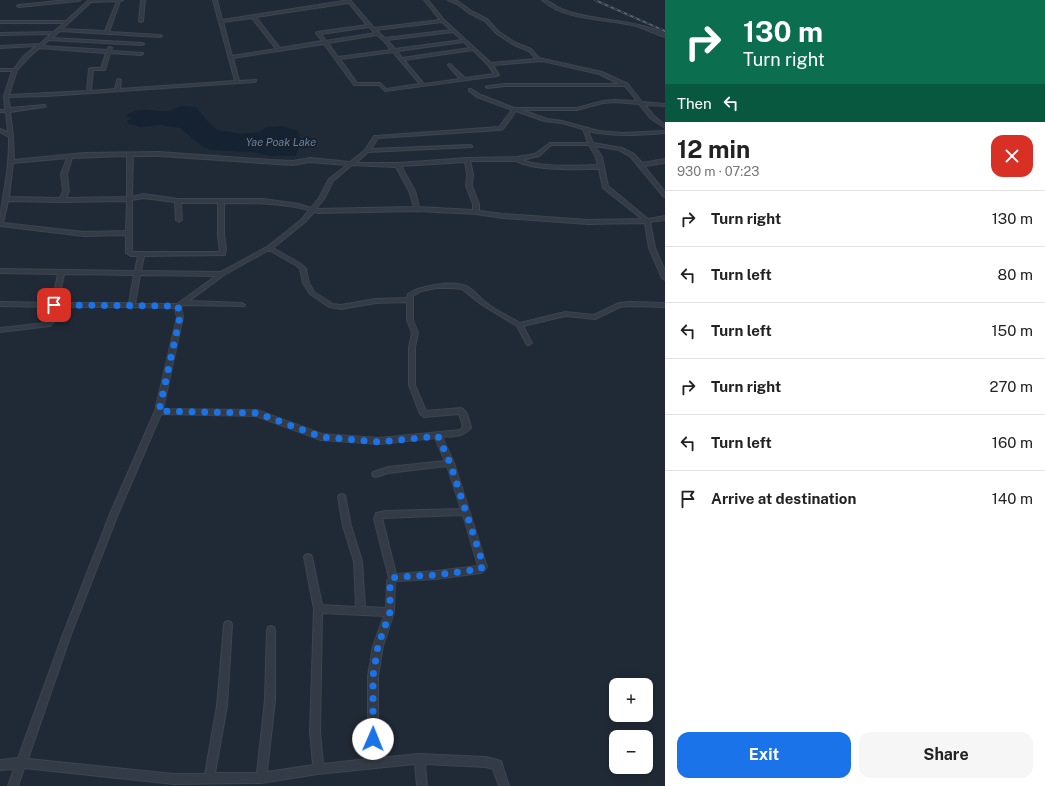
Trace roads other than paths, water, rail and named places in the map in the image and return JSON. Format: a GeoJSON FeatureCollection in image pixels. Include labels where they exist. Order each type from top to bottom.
{"type":"FeatureCollection","features":[{"type":"Feature","properties":{"kind":"street"},"geometry":{"type":"LineString","coordinates":[[19,6],[78,0]]}},
{"type":"Feature","properties":{"kind":"street"},"geometry":{"type":"LineString","coordinates":[[106,33],[120,0],[91,1],[49,39],[25,58],[15,70],[7,94],[11,136],[11,162],[6,198],[0,224],[84,234],[130,233]]}},
{"type":"Feature","properties":{"kind":"street"},"geometry":{"type":"LineString","coordinates":[[142,21],[143,0]]}},
{"type":"Feature","properties":{"kind":"street"},"geometry":{"type":"LineString","coordinates":[[215,0],[236,81]]}},
{"type":"Feature","properties":{"kind":"street"},"geometry":{"type":"LineString","coordinates":[[370,26],[318,33],[356,84],[380,84],[385,90],[497,75],[490,64],[443,21],[426,0]]}},
{"type":"Feature","properties":{"kind":"street"},"geometry":{"type":"LineString","coordinates":[[450,0],[458,3],[470,12],[486,20],[498,33],[515,44],[530,50],[538,58],[600,72],[626,85],[652,117],[665,127]]}},
{"type":"Feature","properties":{"kind":"street"},"geometry":{"type":"LineString","coordinates":[[544,0],[563,11],[625,22],[665,36]]}},
{"type":"Feature","properties":{"kind":"street"},"geometry":{"type":"LineString","coordinates":[[221,21],[349,1],[423,85]]}},
{"type":"Feature","properties":{"kind":"street"},"geometry":{"type":"LineString","coordinates":[[254,16],[279,50]]}},
{"type":"Feature","properties":{"kind":"street"},"geometry":{"type":"LineString","coordinates":[[375,29],[443,21]]}},
{"type":"Feature","properties":{"kind":"street"},"geometry":{"type":"LineString","coordinates":[[0,22],[67,22]]}},
{"type":"Feature","properties":{"kind":"street"},"geometry":{"type":"LineString","coordinates":[[412,24],[421,35]]}},
{"type":"Feature","properties":{"kind":"street"},"geometry":{"type":"LineString","coordinates":[[0,34],[57,31],[160,36]]}},
{"type":"Feature","properties":{"kind":"street"},"geometry":{"type":"LineString","coordinates":[[384,39],[454,31]]}},
{"type":"Feature","properties":{"kind":"street"},"geometry":{"type":"LineString","coordinates":[[89,92],[91,69],[103,69],[116,33]]}},
{"type":"Feature","properties":{"kind":"street"},"geometry":{"type":"LineString","coordinates":[[231,57],[377,34]]}},
{"type":"Feature","properties":{"kind":"street"},"geometry":{"type":"LineString","coordinates":[[49,39],[142,44]]}},
{"type":"Feature","properties":{"kind":"street"},"geometry":{"type":"LineString","coordinates":[[338,58],[465,41]]}},
{"type":"Feature","properties":{"kind":"street"},"geometry":{"type":"LineString","coordinates":[[0,47],[40,46],[141,54]]}},
{"type":"Feature","properties":{"kind":"street"},"geometry":{"type":"LineString","coordinates":[[401,59],[473,49]]}},
{"type":"Feature","properties":{"kind":"street"},"geometry":{"type":"LineString","coordinates":[[490,64],[543,60]]}},
{"type":"Feature","properties":{"kind":"street"},"geometry":{"type":"LineString","coordinates":[[450,65],[464,80]]}},
{"type":"Feature","properties":{"kind":"street"},"geometry":{"type":"LineString","coordinates":[[0,70],[15,70]]}},
{"type":"Feature","properties":{"kind":"street"},"geometry":{"type":"LineString","coordinates":[[117,90],[119,80]]}},
{"type":"Feature","properties":{"kind":"street"},"geometry":{"type":"LineString","coordinates":[[0,93],[89,92],[254,81]]}},
{"type":"Feature","properties":{"kind":"street"},"geometry":{"type":"LineString","coordinates":[[488,87],[505,85],[626,85]]}},
{"type":"Feature","properties":{"kind":"street"},"geometry":{"type":"LineString","coordinates":[[471,90],[479,96],[546,120],[562,122],[585,129],[613,134],[665,132]]}},
{"type":"Feature","properties":{"kind":"street"},"geometry":{"type":"LineString","coordinates":[[515,109],[577,109],[608,101],[665,105]]}},
{"type":"Feature","properties":{"kind":"street"},"geometry":{"type":"LineString","coordinates":[[0,111],[44,106]]}},
{"type":"Feature","properties":{"kind":"street"},"geometry":{"type":"LineString","coordinates":[[180,304],[222,274],[269,248],[303,221],[321,199],[331,180],[367,151],[375,138],[378,136],[498,129],[501,128],[515,109]]}},
{"type":"Feature","properties":{"kind":"street"},"geometry":{"type":"LineString","coordinates":[[585,129],[591,144],[599,157],[606,187],[647,221],[652,248],[665,278]]}},
{"type":"Feature","properties":{"kind":"street"},"geometry":{"type":"LineString","coordinates":[[0,130],[11,136]]}},
{"type":"Feature","properties":{"kind":"street"},"geometry":{"type":"LineString","coordinates":[[11,162],[70,156],[159,154],[270,162],[293,163],[310,160],[364,165],[398,165],[467,160],[517,159],[537,155],[550,144],[591,144],[625,150],[641,165],[657,187],[665,195]]}},
{"type":"Feature","properties":{"kind":"street"},"geometry":{"type":"LineString","coordinates":[[367,151],[470,146]]}},
{"type":"Feature","properties":{"kind":"street"},"geometry":{"type":"LineString","coordinates":[[130,155],[128,199],[130,233],[129,253],[133,255],[223,254],[224,243],[221,237],[221,202]]}},
{"type":"Feature","properties":{"kind":"street"},"geometry":{"type":"LineString","coordinates":[[62,200],[66,191],[64,174],[70,156]]}},
{"type":"Feature","properties":{"kind":"street"},"geometry":{"type":"LineString","coordinates":[[517,159],[520,162],[538,165],[601,167]]}},
{"type":"Feature","properties":{"kind":"street"},"geometry":{"type":"LineString","coordinates":[[467,160],[470,174],[469,186],[476,204],[476,212]]}},
{"type":"Feature","properties":{"kind":"street"},"geometry":{"type":"LineString","coordinates":[[641,165],[665,160]]}},
{"type":"Feature","properties":{"kind":"street"},"geometry":{"type":"LineString","coordinates":[[398,165],[412,191],[417,209]]}},
{"type":"Feature","properties":{"kind":"street"},"geometry":{"type":"LineString","coordinates":[[6,198],[95,200],[128,199],[134,196],[152,196],[178,201],[263,201],[318,211],[417,209],[476,212],[503,216],[588,222],[647,221],[665,218]]}},
{"type":"Feature","properties":{"kind":"street"},"geometry":{"type":"LineString","coordinates":[[178,201],[179,220]]}},
{"type":"Feature","properties":{"kind":"street"},"geometry":{"type":"LineString","coordinates":[[269,248],[299,265],[302,269],[306,283],[312,293],[331,306],[341,307],[376,301],[410,300]]}},
{"type":"Feature","properties":{"kind":"street"},"geometry":{"type":"LineString","coordinates":[[131,307],[141,255]]}},
{"type":"Feature","properties":{"kind":"street"},"geometry":{"type":"LineString","coordinates":[[0,271],[222,274]]}},
{"type":"Feature","properties":{"kind":"street"},"geometry":{"type":"LineString","coordinates":[[0,330],[48,325],[51,322],[61,272]]}},
{"type":"Feature","properties":{"kind":"street"},"geometry":{"type":"LineString","coordinates":[[159,411],[257,413],[322,437],[379,442],[462,432],[467,428],[463,413],[461,411],[426,415],[422,412],[412,384],[412,348],[415,333],[410,320],[410,295],[417,290],[460,286],[468,289],[484,304],[519,324],[529,343]]}},
{"type":"Feature","properties":{"kind":"street"},"geometry":{"type":"LineString","coordinates":[[0,304],[131,307],[180,304],[242,305]]}},
{"type":"Feature","properties":{"kind":"street"},"geometry":{"type":"LineString","coordinates":[[12,786],[66,637],[111,522],[159,411],[180,317],[180,304]]}},
{"type":"Feature","properties":{"kind":"street"},"geometry":{"type":"LineString","coordinates":[[519,324],[565,314],[595,317],[620,305],[665,305]]}},
{"type":"Feature","properties":{"kind":"street"},"geometry":{"type":"LineString","coordinates":[[393,578],[436,575],[481,569],[483,564],[450,463],[438,436]]}},
{"type":"Feature","properties":{"kind":"street"},"geometry":{"type":"LineString","coordinates":[[376,474],[388,470],[450,463]]}},
{"type":"Feature","properties":{"kind":"street"},"geometry":{"type":"LineString","coordinates":[[342,497],[347,526],[358,561],[361,610]]}},
{"type":"Feature","properties":{"kind":"street"},"geometry":{"type":"LineString","coordinates":[[373,764],[373,676],[378,646],[390,612],[390,581],[393,578],[378,519],[379,515],[465,512]]}},
{"type":"Feature","properties":{"kind":"street"},"geometry":{"type":"LineString","coordinates":[[308,557],[318,609],[315,732],[318,769]]}},
{"type":"Feature","properties":{"kind":"street"},"geometry":{"type":"LineString","coordinates":[[318,609],[390,612]]}},
{"type":"Feature","properties":{"kind":"street"},"geometry":{"type":"LineString","coordinates":[[209,778],[222,706],[228,625]]}},
{"type":"Feature","properties":{"kind":"street"},"geometry":{"type":"LineString","coordinates":[[261,778],[270,700],[271,630]]}},
{"type":"Feature","properties":{"kind":"street"},"geometry":{"type":"LineString","coordinates":[[0,765],[21,764],[173,783],[209,778],[261,778],[318,769],[419,759],[486,762],[497,765],[504,786]]}},
{"type":"Feature","properties":{"kind":"street"},"geometry":{"type":"LineString","coordinates":[[419,759],[422,786]]}},
{"type":"Feature","properties":{"kind":"water","name":"Yae Poak Lake"},"geometry":{"type":"Polygon","coordinates":[[[180,106],[196,107],[217,130],[242,134],[259,132],[267,127],[282,126],[298,131],[301,140],[296,156],[271,156],[252,152],[211,150],[203,147],[180,128],[161,125],[140,127],[128,123],[127,121],[132,118],[125,116],[140,110],[167,111],[173,110],[180,106]]]}},
{"type":"Feature","properties":{"kind":"railway"},"geometry":{"type":"LineString","coordinates":[[595,0],[665,31]]}}]}
